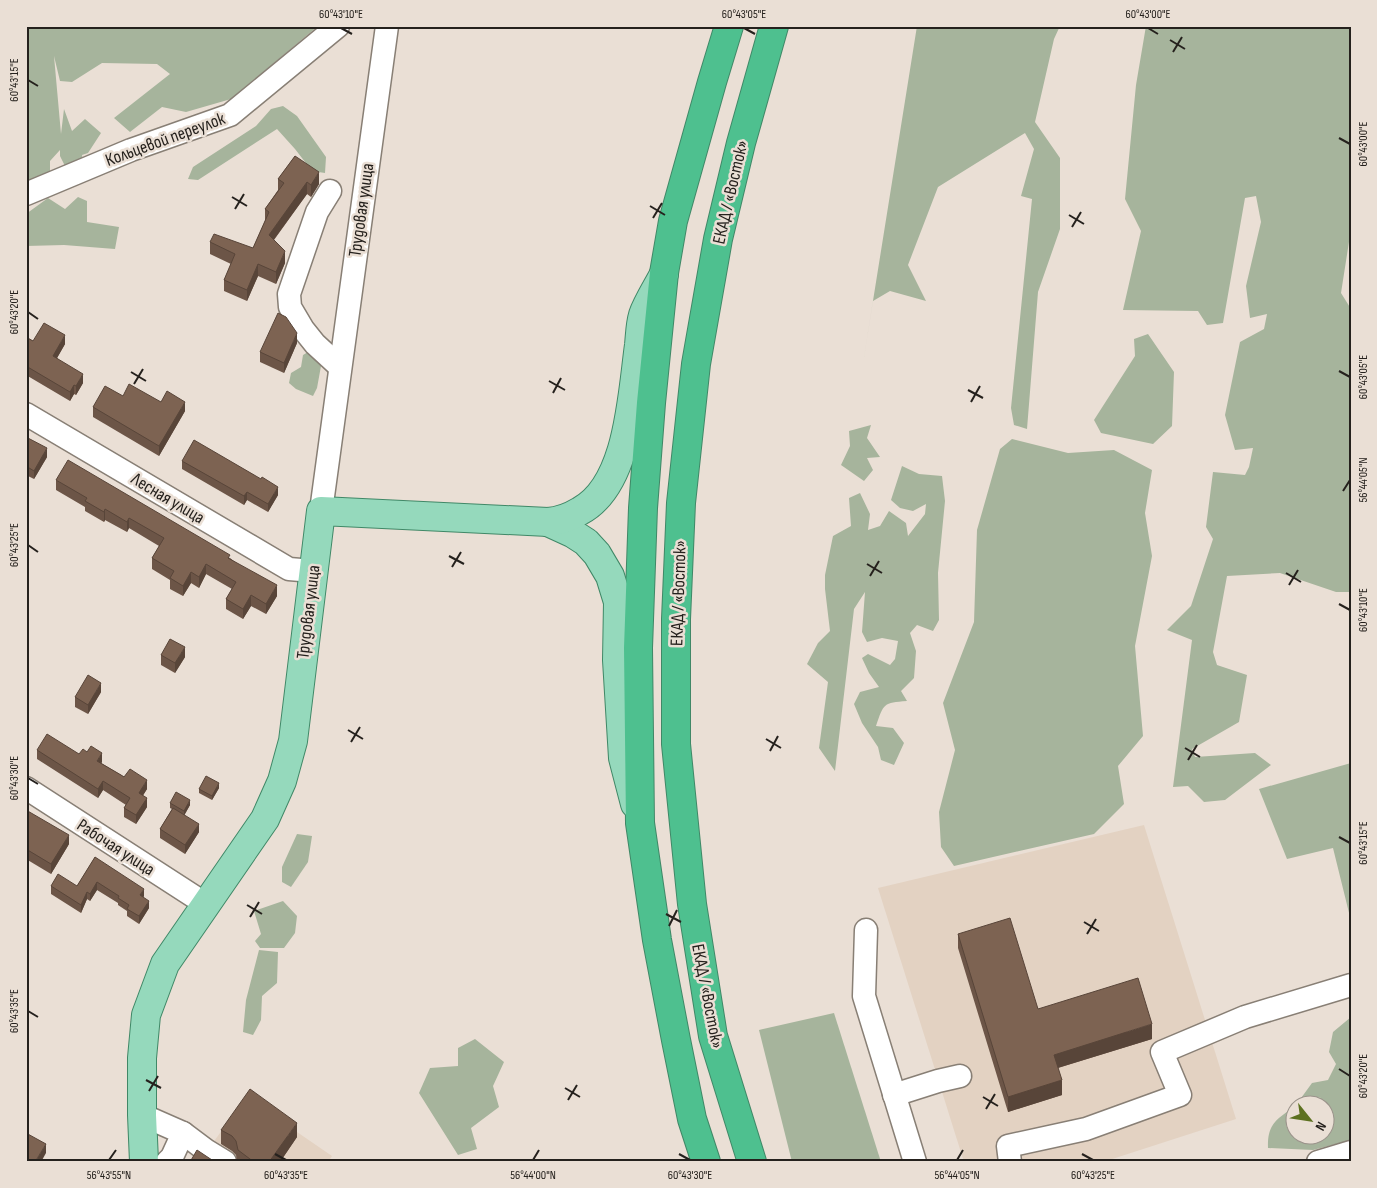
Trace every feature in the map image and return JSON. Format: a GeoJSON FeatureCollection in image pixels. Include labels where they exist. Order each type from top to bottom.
{"type":"FeatureCollection","features":[{"type":"Feature","properties":{"kind":"highway"},"geometry":{"type":"LineString","coordinates":[[706,1162],[692,1118],[676,1040],[657,940],[640,823],[638,648],[643,508],[664,273],[673,221],[729,26]]}},
{"type":"Feature","properties":{"kind":"highway","name":"ЕКАД / «Восток»"},"geometry":{"type":"LineString","coordinates":[[752,1162],[713,1036],[692,904],[676,744],[676,629],[681,503],[696,364],[718,239],[741,143],[774,26]]}},
{"type":"Feature","properties":{"kind":"main road"},"geometry":{"type":"LineString","coordinates":[[763,60],[782,26]]}},
{"type":"Feature","properties":{"kind":"main road"},"geometry":{"type":"LineString","coordinates":[[321,511],[558,522],[593,503],[602,494],[616,470],[626,432],[643,314],[664,273]]}},
{"type":"Feature","properties":{"kind":"main road","name":"Трудовая улица"},"geometry":{"type":"LineString","coordinates":[[144,1162],[142,1058],[146,1015],[165,964],[265,819],[282,782],[293,741],[321,511]]}},
{"type":"Feature","properties":{"kind":"main road"},"geometry":{"type":"LineString","coordinates":[[548,522],[586,542],[597,554],[610,576],[618,602],[617,660],[623,758],[640,823]]}},
{"type":"Feature","properties":{"kind":"street","name":"Кольцевой переулок"},"geometry":{"type":"LineString","coordinates":[[26,194],[132,150],[230,115],[338,26]]}},
{"type":"Feature","properties":{"kind":"street","name":"Трудовая улица"},"geometry":{"type":"LineString","coordinates":[[321,511],[386,26]]}},
{"type":"Feature","properties":{"kind":"street"},"geometry":{"type":"LineString","coordinates":[[330,191],[316,212],[289,294],[290,307],[303,329],[315,344],[340,367]]}},
{"type":"Feature","properties":{"kind":"street","name":"Лесная улица"},"geometry":{"type":"LineString","coordinates":[[26,414],[289,569],[313,571]]}},
{"type":"Feature","properties":{"kind":"street","name":"Рабочая улица"},"geometry":{"type":"LineString","coordinates":[[26,788],[207,905]]}},
{"type":"Feature","properties":{"kind":"street"},"geometry":{"type":"LineString","coordinates":[[866,930],[864,996],[914,1162]]}},
{"type":"Feature","properties":{"kind":"street"},"geometry":{"type":"LineString","coordinates":[[1010,1162],[1008,1146],[1086,1129],[1180,1095],[1162,1052],[1245,1018],[1351,985]]}},
{"type":"Feature","properties":{"kind":"street"},"geometry":{"type":"LineString","coordinates":[[894,1095],[960,1076]]}},
{"type":"Feature","properties":{"kind":"street"},"geometry":{"type":"LineString","coordinates":[[142,1115],[183,1133],[225,1162]]}},
{"type":"Feature","properties":{"kind":"street"},"geometry":{"type":"LineString","coordinates":[[167,1162],[172,1158],[183,1133]]}},
{"type":"Feature","properties":{"kind":"street"},"geometry":{"type":"LineString","coordinates":[[1318,1162],[1351,1152]]}},
{"type":"Feature","properties":{"kind":"shaded area"},"geometry":{"type":"Polygon","coordinates":[[[1144,825],[1236,1119],[1103,1162],[964,1162],[878,888],[1144,825]]]}},
{"type":"Feature","properties":{"kind":"shaded area"},"geometry":{"type":"Polygon","coordinates":[[[246,1097],[332,1156],[328,1162],[196,1162],[207,1151],[246,1097]]]}},
{"type":"Feature","properties":{"kind":"green space"},"geometry":{"type":"Polygon","coordinates":[[[26,26],[318,26],[231,99],[186,112],[162,107],[130,132],[114,118],[170,74],[157,64],[102,63],[72,82],[60,81],[54,56],[61,134],[64,109],[72,131],[85,119],[101,133],[88,153],[82,155],[83,162],[67,170],[60,156],[60,150],[50,161],[50,173],[26,185],[26,26]]]}},
{"type":"Feature","properties":{"kind":"green space"},"geometry":{"type":"Polygon","coordinates":[[[917,26],[1060,26],[1054,39],[1035,122],[1060,158],[1060,229],[1038,292],[1027,429],[1014,425],[1011,408],[1032,199],[1021,196],[1034,149],[1025,133],[938,187],[908,265],[926,301],[890,291],[873,301],[864,357],[917,26]]]}},
{"type":"Feature","properties":{"kind":"green space"},"geometry":{"type":"Polygon","coordinates":[[[1146,26],[1351,26],[1351,229],[1341,293],[1351,309],[1351,592],[1336,592],[1280,573],[1227,576],[1213,652],[1217,665],[1247,675],[1239,722],[1192,749],[1195,757],[1255,753],[1271,765],[1225,800],[1204,802],[1188,786],[1173,787],[1192,640],[1167,630],[1191,606],[1213,539],[1206,527],[1213,472],[1245,475],[1249,467],[1253,448],[1235,450],[1225,415],[1240,342],[1264,329],[1267,314],[1250,318],[1246,286],[1261,222],[1256,196],[1245,198],[1223,323],[1207,325],[1198,311],[1123,310],[1141,231],[1125,199],[1136,85],[1146,26]]]}},
{"type":"Feature","properties":{"kind":"green space"},"geometry":{"type":"Polygon","coordinates":[[[283,106],[297,116],[326,157],[325,173],[312,171],[277,129],[198,180],[188,179],[193,167],[256,126],[271,109],[283,106]]]}},
{"type":"Feature","properties":{"kind":"green space"},"geometry":{"type":"Polygon","coordinates":[[[78,197],[87,201],[87,222],[119,227],[115,249],[64,245],[26,246],[26,214],[48,198],[65,209],[78,197]]]}},
{"type":"Feature","properties":{"kind":"green space"},"geometry":{"type":"Polygon","coordinates":[[[1148,334],[1174,372],[1172,426],[1153,444],[1101,433],[1094,420],[1135,356],[1134,339],[1148,334]]]}},
{"type":"Feature","properties":{"kind":"green space"},"geometry":{"type":"Polygon","coordinates":[[[313,349],[321,366],[317,388],[313,396],[296,389],[289,383],[291,373],[301,367],[303,355],[313,349]]]}},
{"type":"Feature","properties":{"kind":"green space"},"geometry":{"type":"Polygon","coordinates":[[[871,425],[867,438],[880,457],[867,458],[873,470],[864,481],[841,465],[850,446],[849,431],[871,425]]]}},
{"type":"Feature","properties":{"kind":"green space"},"geometry":{"type":"Polygon","coordinates":[[[1012,439],[1068,453],[1114,450],[1152,470],[1145,513],[1152,556],[1135,646],[1143,736],[1118,766],[1124,804],[1094,834],[954,866],[941,847],[939,812],[955,750],[943,703],[974,622],[977,530],[1000,449],[1012,439]]]}},
{"type":"Feature","properties":{"kind":"green space"},"geometry":{"type":"Polygon","coordinates":[[[902,466],[919,474],[942,476],[945,501],[938,573],[939,620],[933,631],[917,625],[910,633],[916,651],[914,678],[901,691],[907,701],[886,706],[876,726],[893,728],[904,743],[894,765],[881,760],[878,747],[862,723],[854,704],[860,692],[879,687],[869,673],[862,658],[868,654],[890,665],[895,659],[898,641],[882,638],[867,642],[862,632],[865,592],[854,609],[835,771],[819,748],[828,682],[807,664],[818,643],[830,631],[825,575],[833,536],[851,526],[849,498],[860,493],[870,514],[868,530],[880,526],[889,511],[906,523],[908,536],[925,514],[926,504],[913,511],[900,508],[891,500],[902,466]]]}},
{"type":"Feature","properties":{"kind":"green space"},"geometry":{"type":"Polygon","coordinates":[[[1351,763],[1351,921],[1333,848],[1287,859],[1259,789],[1351,763]]]}},
{"type":"Feature","properties":{"kind":"green space"},"geometry":{"type":"Polygon","coordinates":[[[297,834],[312,836],[308,862],[291,887],[282,882],[282,867],[297,834]]]}},
{"type":"Feature","properties":{"kind":"green space"},"geometry":{"type":"Polygon","coordinates":[[[283,901],[297,916],[295,933],[284,948],[260,948],[255,941],[261,934],[254,911],[283,901]]]}},
{"type":"Feature","properties":{"kind":"green space"},"geometry":{"type":"Polygon","coordinates":[[[259,950],[278,952],[277,983],[262,996],[261,1020],[253,1035],[243,1032],[246,1000],[259,950]]]}},
{"type":"Feature","properties":{"kind":"green space"},"geometry":{"type":"Polygon","coordinates":[[[834,1013],[881,1162],[792,1162],[759,1030],[834,1013]]]}},
{"type":"Feature","properties":{"kind":"green space"},"geometry":{"type":"Polygon","coordinates":[[[1351,1017],[1351,1140],[1334,1144],[1334,1096],[1303,1096],[1312,1083],[1328,1080],[1336,1064],[1329,1052],[1333,1032],[1351,1017]]]}},
{"type":"Feature","properties":{"kind":"green space"},"geometry":{"type":"Polygon","coordinates":[[[475,1039],[504,1062],[493,1086],[499,1107],[471,1128],[477,1149],[458,1155],[419,1093],[430,1068],[458,1066],[458,1048],[475,1039]]]}},
{"type":"Feature","properties":{"kind":"green space"},"geometry":{"type":"Polygon","coordinates":[[[1283,1115],[1284,1146],[1328,1146],[1313,1150],[1268,1148],[1271,1128],[1283,1115]]]}},
{"type":"Feature","properties":{"kind":"building"},"geometry":{"type":"Polygon","coordinates":[[[295,156],[319,172],[311,185],[307,182],[269,235],[285,251],[276,272],[258,264],[247,290],[224,280],[235,254],[210,242],[214,234],[253,248],[269,212],[265,209],[284,183],[278,179],[295,156]]]}},
{"type":"Feature","properties":{"kind":"building"},"geometry":{"type":"Polygon","coordinates":[[[278,313],[286,317],[297,333],[284,363],[260,352],[278,313]]]}},
{"type":"Feature","properties":{"kind":"building"},"geometry":{"type":"Polygon","coordinates":[[[44,323],[65,335],[53,356],[83,374],[70,392],[26,366],[26,337],[33,341],[44,323]]]}},
{"type":"Feature","properties":{"kind":"building"},"geometry":{"type":"Polygon","coordinates":[[[129,384],[161,402],[167,391],[185,402],[159,446],[93,407],[105,386],[123,396],[129,384]]]}},
{"type":"Feature","properties":{"kind":"building"},"geometry":{"type":"Polygon","coordinates":[[[26,437],[47,448],[34,471],[26,466],[26,437]]]}},
{"type":"Feature","properties":{"kind":"building"},"geometry":{"type":"Polygon","coordinates":[[[194,440],[278,487],[268,504],[247,492],[244,496],[182,461],[194,440]]]}},
{"type":"Feature","properties":{"kind":"building"},"geometry":{"type":"Polygon","coordinates":[[[68,460],[230,555],[228,558],[277,585],[266,604],[251,595],[243,609],[226,599],[236,582],[206,564],[199,577],[191,572],[183,586],[170,578],[174,571],[152,558],[164,538],[129,518],[127,522],[105,509],[104,512],[85,501],[87,498],[56,480],[68,460]]]}},
{"type":"Feature","properties":{"kind":"building"},"geometry":{"type":"Polygon","coordinates":[[[170,639],[185,647],[175,663],[161,655],[170,639]]]}},
{"type":"Feature","properties":{"kind":"building"},"geometry":{"type":"Polygon","coordinates":[[[88,675],[101,683],[88,705],[75,697],[88,675]]]}},
{"type":"Feature","properties":{"kind":"building"},"geometry":{"type":"Polygon","coordinates":[[[47,734],[79,754],[83,749],[87,752],[91,746],[102,753],[97,761],[124,777],[130,769],[147,780],[139,793],[147,798],[136,815],[124,808],[130,798],[103,781],[98,789],[37,750],[47,734]]]}},
{"type":"Feature","properties":{"kind":"building"},"geometry":{"type":"Polygon","coordinates":[[[206,776],[219,783],[212,796],[199,789],[206,776]]]}},
{"type":"Feature","properties":{"kind":"building"},"geometry":{"type":"Polygon","coordinates":[[[176,792],[190,800],[184,811],[170,803],[176,792]]]}},
{"type":"Feature","properties":{"kind":"building"},"geometry":{"type":"Polygon","coordinates":[[[173,808],[199,824],[185,845],[160,829],[173,808]]]}},
{"type":"Feature","properties":{"kind":"building"},"geometry":{"type":"Polygon","coordinates":[[[26,810],[69,835],[51,864],[26,849],[26,810]]]}},
{"type":"Feature","properties":{"kind":"building"},"geometry":{"type":"Polygon","coordinates":[[[95,857],[144,889],[140,895],[149,901],[139,916],[127,909],[129,905],[118,898],[119,896],[97,882],[90,894],[87,892],[81,905],[51,886],[58,874],[77,886],[95,857]]]}},
{"type":"Feature","properties":{"kind":"building"},"geometry":{"type":"Polygon","coordinates":[[[1010,918],[1038,1009],[1138,978],[1152,1024],[1054,1055],[1062,1080],[1008,1097],[958,934],[1010,918]]]}},
{"type":"Feature","properties":{"kind":"building"},"geometry":{"type":"Polygon","coordinates":[[[250,1089],[297,1123],[269,1162],[254,1162],[238,1150],[236,1141],[232,1136],[221,1130],[250,1089]]]}},
{"type":"Feature","properties":{"kind":"building"},"geometry":{"type":"Polygon","coordinates":[[[26,1133],[46,1144],[35,1162],[26,1159],[26,1133]]]}},
{"type":"Feature","properties":{"kind":"building"},"geometry":{"type":"Polygon","coordinates":[[[197,1150],[215,1162],[190,1162],[197,1150]]]}}]}
